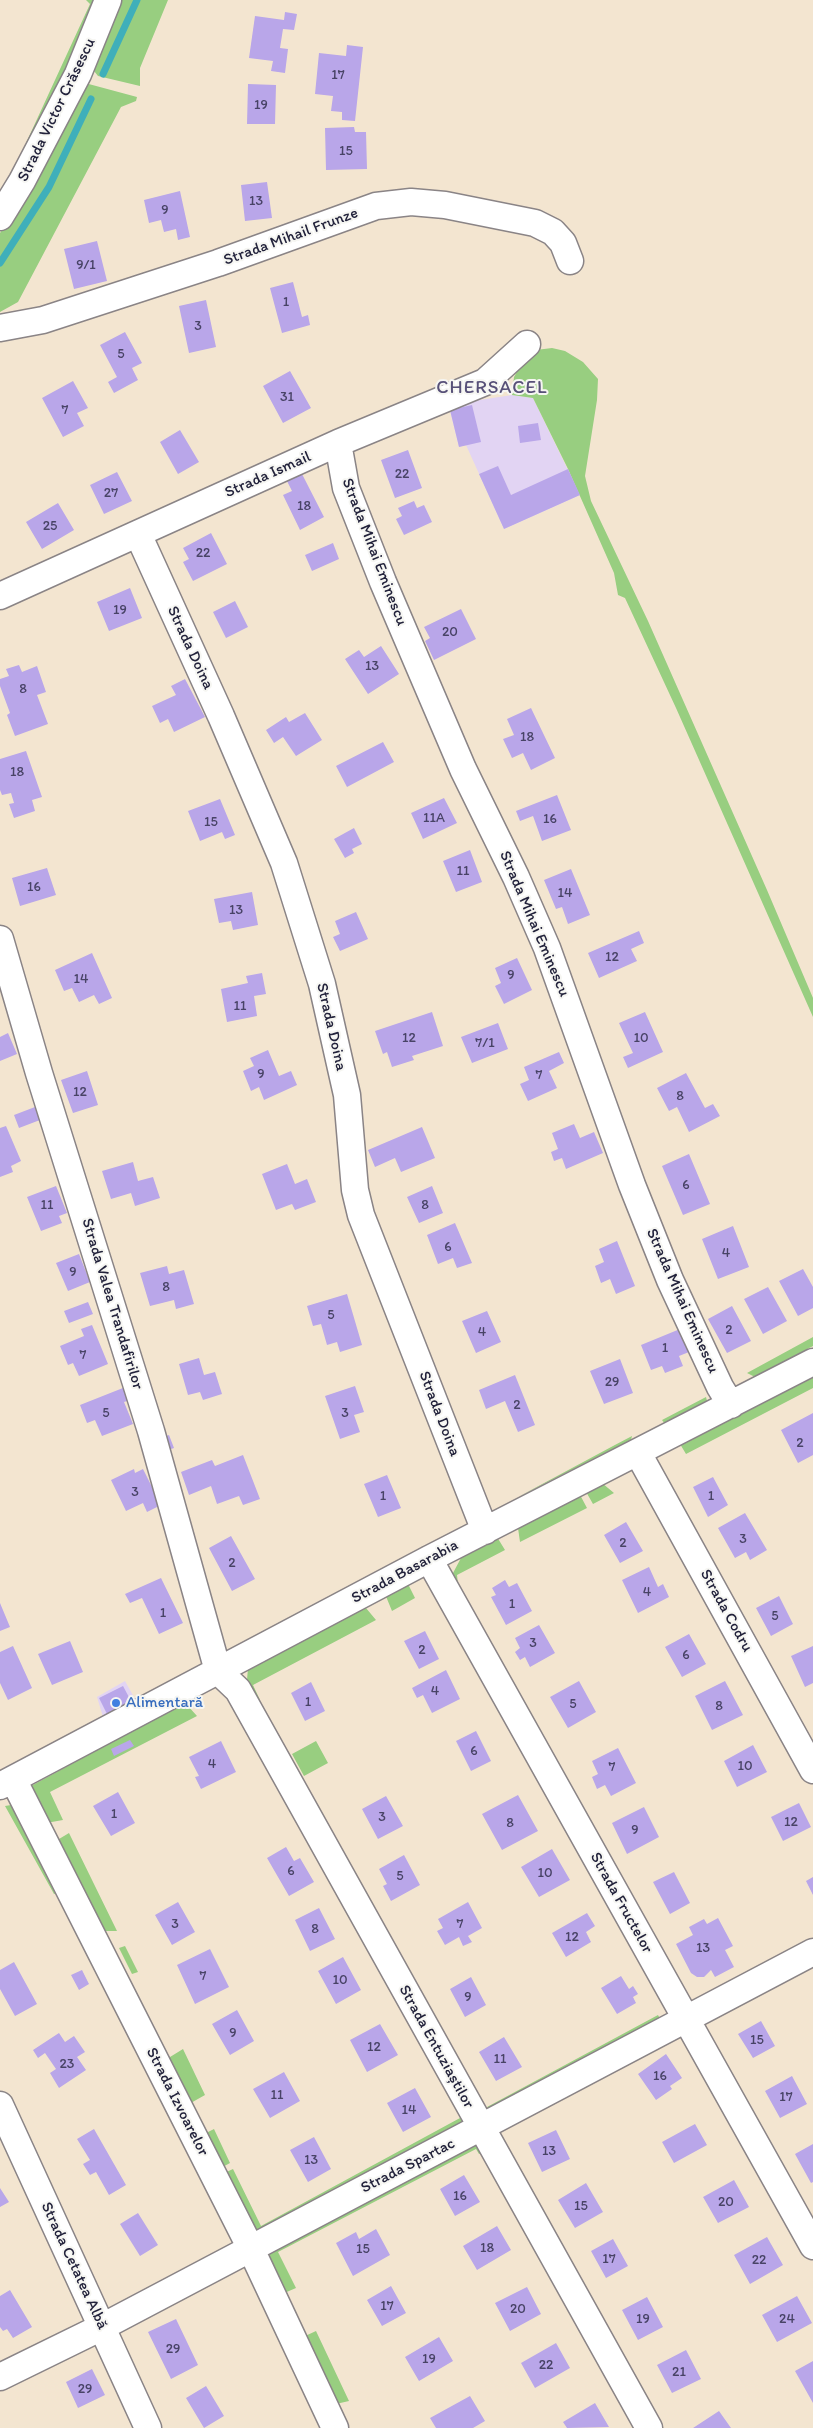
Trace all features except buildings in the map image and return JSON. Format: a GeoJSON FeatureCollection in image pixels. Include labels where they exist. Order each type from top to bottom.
{"type":"FeatureCollection","features":[{"type":"Feature","properties":{"kind":"street","name":"Strada Victor Crăsescu"},"geometry":{"type":"LineString","coordinates":[[0,217],[11,180],[78,74],[108,0]]}},
{"type":"Feature","properties":{"kind":"street","name":"Strada Mihail Frunze"},"geometry":{"type":"LineString","coordinates":[[0,328],[44,320],[218,263],[376,206],[411,202],[445,205],[535,223],[553,232],[563,243],[570,260]]}},
{"type":"Feature","properties":{"kind":"street","name":"Strada Ismail"},"geometry":{"type":"LineString","coordinates":[[0,596],[338,443],[485,382],[528,344]]}},
{"type":"Feature","properties":{"kind":"street","name":"Strada Mihai Eminescu"},"geometry":{"type":"LineString","coordinates":[[338,443],[346,488],[383,582],[464,769],[516,877],[547,948],[639,1202],[670,1280],[720,1387],[731,1405]]}},
{"type":"Feature","properties":{"kind":"street","name":"Strada Doina"},"geometry":{"type":"LineString","coordinates":[[138,534],[222,716],[287,872],[322,984],[347,1095],[355,1190],[361,1214],[485,1531]]}},
{"type":"Feature","properties":{"kind":"street","name":"Strada Valea Trandafirilor"},"geometry":{"type":"LineString","coordinates":[[0,939],[39,1073],[152,1431],[218,1671]]}},
{"type":"Feature","properties":{"kind":"street","name":"Strada Basarabia"},"geometry":{"type":"LineString","coordinates":[[6,1782],[430,1559],[813,1362]]}},
{"type":"Feature","properties":{"kind":"street","name":"Strada Codru"},"geometry":{"type":"LineString","coordinates":[[638,1453],[813,1770]]}},
{"type":"Feature","properties":{"kind":"street","name":"Strada Fructelor"},"geometry":{"type":"LineString","coordinates":[[430,1559],[813,2246]]}},
{"type":"Feature","properties":{"kind":"street","name":"Strada Entuziaștilor"},"geometry":{"type":"LineString","coordinates":[[218,1671],[238,1690],[649,2428]]}},
{"type":"Feature","properties":{"kind":"street","name":"Strada Izvoarelor"},"geometry":{"type":"LineString","coordinates":[[6,1782],[250,2248],[335,2428]]}},
{"type":"Feature","properties":{"kind":"street","name":"Strada Spartac"},"geometry":{"type":"LineString","coordinates":[[0,2376],[102,2327],[813,1952]]}},
{"type":"Feature","properties":{"kind":"street","name":"Strada Cetatea Albă"},"geometry":{"type":"LineString","coordinates":[[0,2105],[148,2428]]}},
{"type":"Feature","properties":{"kind":"shaded area"},"geometry":{"type":"Polygon","coordinates":[[[512,395],[533,398],[580,495],[504,529],[466,445],[459,447],[449,407],[460,403],[512,395]]]}},
{"type":"Feature","properties":{"kind":"shaded area"},"geometry":{"type":"Polygon","coordinates":[[[125,1681],[135,1699],[103,1717],[97,1697],[125,1681]]]}},
{"type":"Feature","properties":{"kind":"green space"},"geometry":{"type":"Polygon","coordinates":[[[86,0],[97,0],[32,146],[26,143],[90,4],[86,0]]]}},
{"type":"Feature","properties":{"kind":"green space"},"geometry":{"type":"Polygon","coordinates":[[[114,0],[168,0],[140,68],[140,86],[98,76],[90,66],[114,0]]]}},
{"type":"Feature","properties":{"kind":"green space"},"geometry":{"type":"Polygon","coordinates":[[[85,83],[137,97],[136,101],[121,107],[18,302],[0,312],[0,233],[34,182],[85,83]]]}},
{"type":"Feature","properties":{"kind":"green space"},"geometry":{"type":"Polygon","coordinates":[[[552,348],[565,351],[583,362],[598,379],[597,400],[585,476],[591,501],[648,621],[767,890],[813,998],[813,1017],[676,708],[625,598],[618,595],[614,573],[568,469],[533,398],[512,395],[514,377],[524,359],[536,350],[552,348]]]}},
{"type":"Feature","properties":{"kind":"green space"},"geometry":{"type":"Polygon","coordinates":[[[813,1337],[813,1346],[755,1377],[747,1373],[813,1337]]]}},
{"type":"Feature","properties":{"kind":"green space"},"geometry":{"type":"Polygon","coordinates":[[[813,1375],[813,1388],[686,1454],[680,1444],[813,1375]]]}},
{"type":"Feature","properties":{"kind":"green space"},"geometry":{"type":"Polygon","coordinates":[[[706,1397],[707,1401],[665,1424],[662,1420],[706,1397]]]}},
{"type":"Feature","properties":{"kind":"green space"},"geometry":{"type":"Polygon","coordinates":[[[632,1436],[631,1440],[518,1497],[613,1446],[632,1436]]]}},
{"type":"Feature","properties":{"kind":"green space"},"geometry":{"type":"Polygon","coordinates":[[[602,1483],[614,1493],[593,1504],[585,1490],[602,1483]]]}},
{"type":"Feature","properties":{"kind":"green space"},"geometry":{"type":"Polygon","coordinates":[[[579,1493],[587,1508],[520,1542],[518,1528],[523,1522],[579,1493]]]}},
{"type":"Feature","properties":{"kind":"green space"},"geometry":{"type":"Polygon","coordinates":[[[497,1537],[505,1550],[457,1575],[458,1584],[478,1620],[471,1618],[453,1581],[453,1573],[461,1558],[474,1542],[497,1537]]]}},
{"type":"Feature","properties":{"kind":"green space"},"geometry":{"type":"Polygon","coordinates":[[[407,1582],[415,1598],[392,1611],[385,1594],[407,1582]]]}},
{"type":"Feature","properties":{"kind":"green space"},"geometry":{"type":"Polygon","coordinates":[[[361,1608],[366,1608],[376,1620],[253,1685],[260,1700],[255,1699],[249,1690],[247,1680],[248,1668],[361,1608]]]}},
{"type":"Feature","properties":{"kind":"green space"},"geometry":{"type":"Polygon","coordinates":[[[182,1704],[188,1706],[197,1716],[50,1792],[63,1820],[46,1823],[29,1791],[31,1786],[182,1704]]]}},
{"type":"Feature","properties":{"kind":"green space"},"geometry":{"type":"Polygon","coordinates":[[[316,1741],[328,1763],[304,1776],[292,1754],[316,1741]]]}},
{"type":"Feature","properties":{"kind":"green space"},"geometry":{"type":"Polygon","coordinates":[[[11,1805],[58,1893],[54,1894],[5,1806],[11,1805]]]}},
{"type":"Feature","properties":{"kind":"green space"},"geometry":{"type":"Polygon","coordinates":[[[69,1833],[117,1931],[99,1931],[54,1842],[69,1833]]]}},
{"type":"Feature","properties":{"kind":"green space"},"geometry":{"type":"Polygon","coordinates":[[[125,1946],[138,1972],[132,1974],[119,1948],[125,1946]]]}},
{"type":"Feature","properties":{"kind":"green space"},"geometry":{"type":"Polygon","coordinates":[[[658,2015],[663,2024],[490,2112],[487,2107],[658,2015]]]}},
{"type":"Feature","properties":{"kind":"green space"},"geometry":{"type":"Polygon","coordinates":[[[183,2049],[205,2095],[189,2104],[169,2065],[170,2057],[183,2049]]]}},
{"type":"Feature","properties":{"kind":"green space"},"geometry":{"type":"Polygon","coordinates":[[[460,2118],[463,2122],[262,2234],[255,2230],[222,2174],[233,2169],[261,2226],[460,2118]]]}},
{"type":"Feature","properties":{"kind":"green space"},"geometry":{"type":"Polygon","coordinates":[[[214,2129],[230,2163],[219,2169],[202,2135],[214,2129]]]}},
{"type":"Feature","properties":{"kind":"green space"},"geometry":{"type":"Polygon","coordinates":[[[473,2143],[484,2152],[479,2154],[476,2149],[278,2252],[296,2288],[282,2294],[267,2253],[473,2143]]]}},
{"type":"Feature","properties":{"kind":"green space"},"geometry":{"type":"Polygon","coordinates":[[[316,2331],[349,2401],[336,2404],[303,2337],[316,2331]]]}},
{"type":"Feature","properties":{"kind":"waterway"},"geometry":{"type":"LineString","coordinates":[[103,74],[137,0]]}},
{"type":"Feature","properties":{"kind":"waterway"},"geometry":{"type":"LineString","coordinates":[[0,263],[49,187],[91,99]]}},
{"type":"Feature","properties":{"kind":"place","name":"Alimentară"},"geometry":{"type":"Point","coordinates":[116,1703]}},
{"type":"Feature","properties":{"kind":"district","name":"CHERSACEL"},"geometry":{"type":"Point","coordinates":[492,388]}}]}
